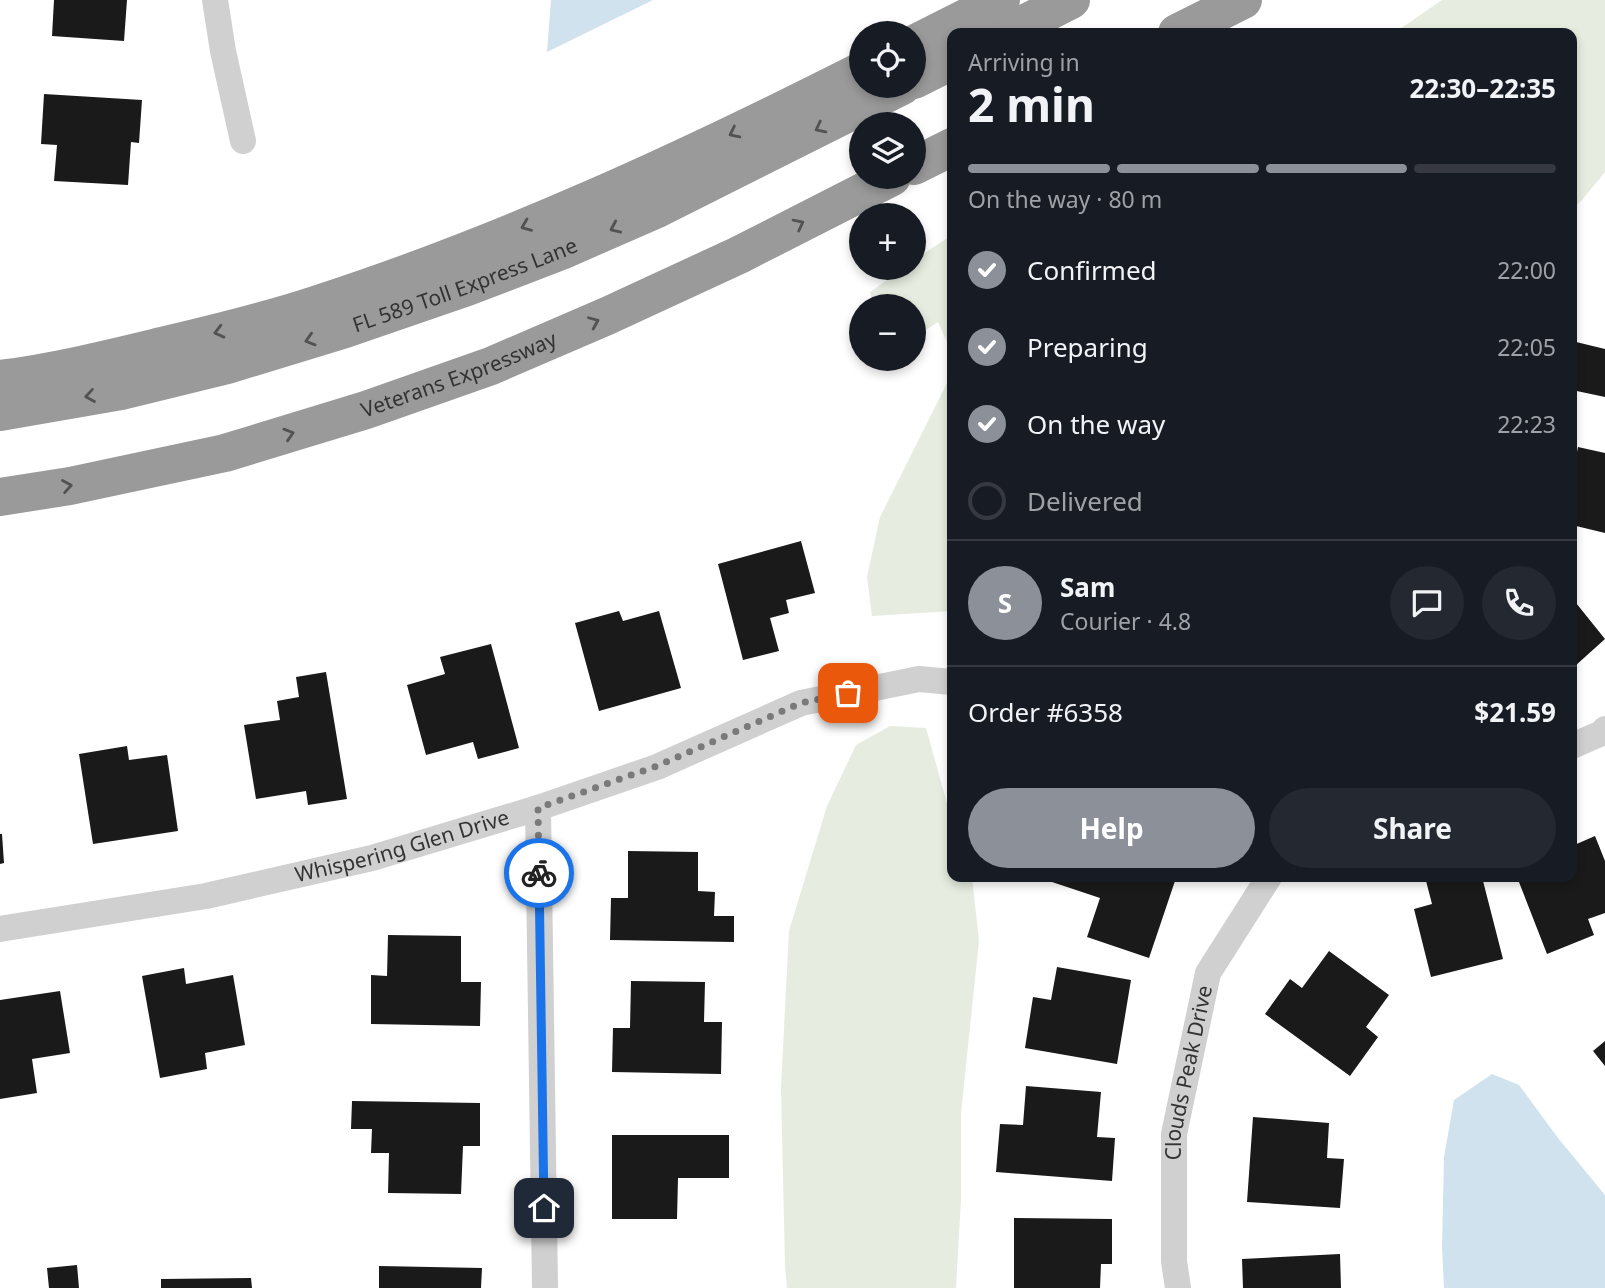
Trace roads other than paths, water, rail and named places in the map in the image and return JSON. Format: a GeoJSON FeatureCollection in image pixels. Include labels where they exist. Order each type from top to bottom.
{"type":"FeatureCollection","features":[{"type":"Feature","properties":{"kind":"highway"},"geometry":{"type":"LineString","coordinates":[[926,38],[1001,0]]}},
{"type":"Feature","properties":{"kind":"highway"},"geometry":{"type":"LineString","coordinates":[[1016,28],[1071,0]]}},
{"type":"Feature","properties":{"kind":"highway"},"geometry":{"type":"LineString","coordinates":[[1187,28],[1243,0]]}},
{"type":"Feature","properties":{"kind":"highway"},"geometry":{"type":"LineString","coordinates":[[926,74],[947,64]]}},
{"type":"Feature","properties":{"kind":"highway"},"geometry":{"type":"LineString","coordinates":[[0,379],[116,357],[219,332],[314,306],[432,264],[625,185],[849,77]]}},
{"type":"Feature","properties":{"kind":"highway","name":"FL 589 Toll Express Lane"},"geometry":{"type":"LineString","coordinates":[[0,412],[121,391],[227,365],[345,329],[467,287],[561,251],[657,209],[878,98]]}},
{"type":"Feature","properties":{"kind":"highway"},"geometry":{"type":"LineString","coordinates":[[926,160],[947,150]]}},
{"type":"Feature","properties":{"kind":"highway","name":"Veterans Expressway"},"geometry":{"type":"LineString","coordinates":[[0,497],[70,486],[225,453],[366,410],[491,366],[739,255],[868,189]]}},
{"type":"Feature","properties":{"kind":"street"},"geometry":{"type":"LineString","coordinates":[[215,0],[243,141]]}},
{"type":"Feature","properties":{"kind":"street","name":"Whispering Glen Drive"},"geometry":{"type":"LineString","coordinates":[[0,929],[206,895],[372,858],[538,808],[657,766],[801,703],[919,679],[947,682]]}},
{"type":"Feature","properties":{"kind":"street"},"geometry":{"type":"LineString","coordinates":[[1577,745],[1605,729]]}},
{"type":"Feature","properties":{"kind":"street"},"geometry":{"type":"LineString","coordinates":[[538,808],[545,1288]]}},
{"type":"Feature","properties":{"kind":"street","name":"Clouds Peak Drive"},"geometry":{"type":"LineString","coordinates":[[1178,1288],[1174,1261],[1174,1134],[1208,974],[1265,882]]}},
{"type":"Feature","properties":{"kind":"water"},"geometry":{"type":"Polygon","coordinates":[[[551,0],[653,0],[547,52],[551,0]]]}},
{"type":"Feature","properties":{"kind":"water"},"geometry":{"type":"Polygon","coordinates":[[[1492,1074],[1519,1085],[1605,1195],[1605,1288],[1444,1288],[1444,1157],[1454,1100],[1492,1074]]]}}]}
